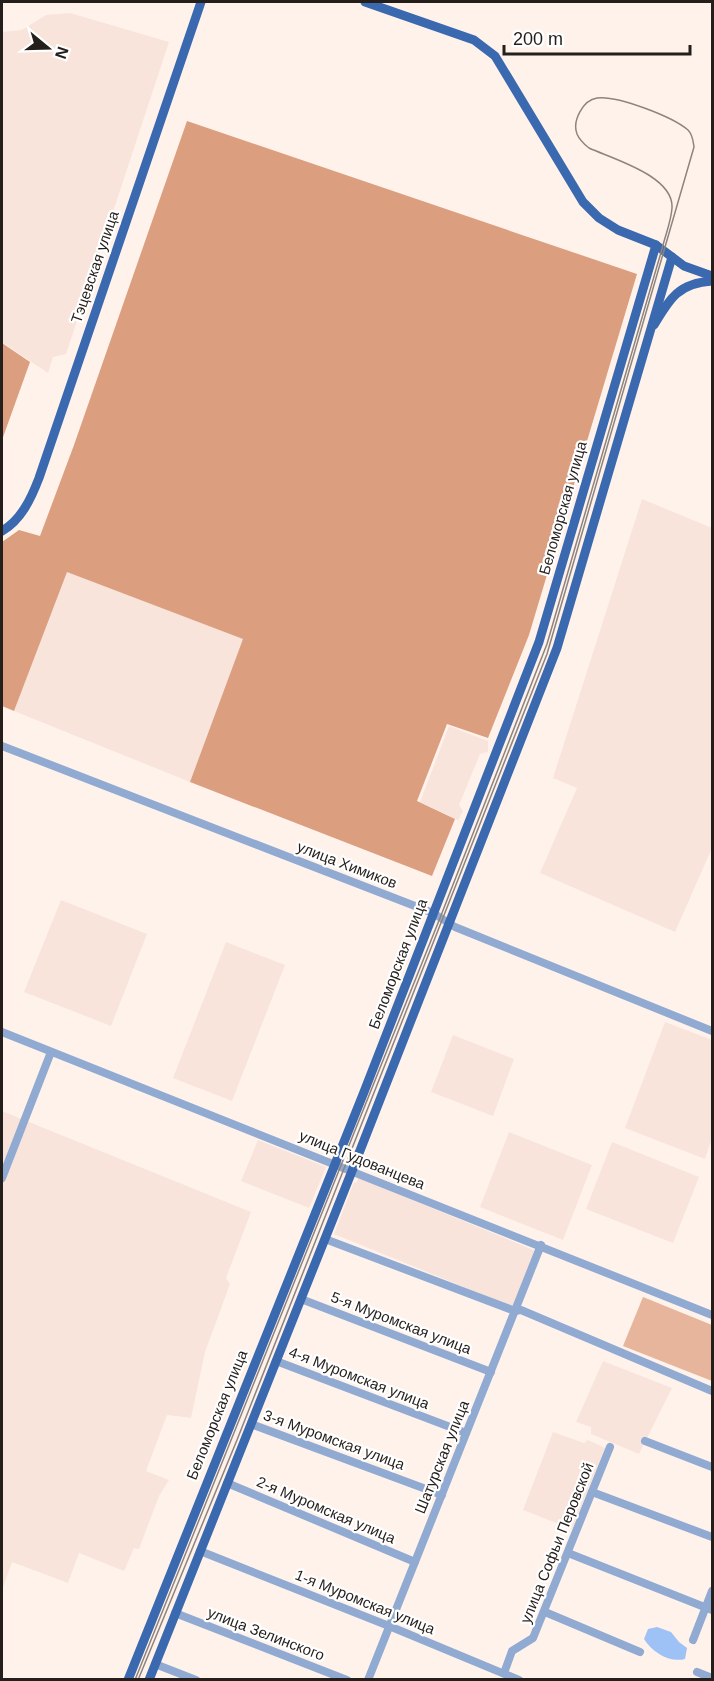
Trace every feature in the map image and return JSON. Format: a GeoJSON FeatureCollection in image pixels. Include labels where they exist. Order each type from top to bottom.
{"type":"FeatureCollection","features":[{"type":"Feature","properties":{"kind":"main road","name":"Тэцевская улица"},"geometry":{"type":"LineString","coordinates":[[2,531],[30,502],[201,2]]}},
{"type":"Feature","properties":{"kind":"main road"},"geometry":{"type":"LineString","coordinates":[[365,2],[474,40],[495,56],[583,202],[599,218],[618,230],[656,245],[684,266],[712,276]]}},
{"type":"Feature","properties":{"kind":"main road","name":"Беломорская улица"},"geometry":{"type":"LineString","coordinates":[[128,1680],[539,642],[656,245]]}},
{"type":"Feature","properties":{"kind":"main road"},"geometry":{"type":"LineString","coordinates":[[149,1680],[558,648],[672,257]]}},
{"type":"Feature","properties":{"kind":"main road"},"geometry":{"type":"LineString","coordinates":[[647,337],[676,293],[690,284],[712,281]]}},
{"type":"Feature","properties":{"kind":"main road"},"geometry":{"type":"LineString","coordinates":[[539,642],[558,648]]}},
{"type":"Feature","properties":{"kind":"main road"},"geometry":{"type":"LineString","coordinates":[[226,1435],[243,1442]]}},
{"type":"Feature","properties":{"kind":"street","name":"улица Химиков"},"geometry":{"type":"LineString","coordinates":[[2,746],[433,913],[449,924],[712,1031]]}},
{"type":"Feature","properties":{"kind":"street","name":"улица Гудованцева"},"geometry":{"type":"LineString","coordinates":[[2,1032],[712,1315]]}},
{"type":"Feature","properties":{"kind":"street"},"geometry":{"type":"LineString","coordinates":[[2,1178],[51,1052]]}},
{"type":"Feature","properties":{"kind":"street"},"geometry":{"type":"LineString","coordinates":[[325,1239],[515,1311],[521,1310],[712,1391]]}},
{"type":"Feature","properties":{"kind":"street","name":"Шатурская улица"},"geometry":{"type":"LineString","coordinates":[[368,1680],[541,1245]]}},
{"type":"Feature","properties":{"kind":"street","name":"5-я Муромская улица"},"geometry":{"type":"LineString","coordinates":[[301,1299],[491,1372]]}},
{"type":"Feature","properties":{"kind":"street","name":"4-я Муромская улица"},"geometry":{"type":"LineString","coordinates":[[276,1361],[466,1433]]}},
{"type":"Feature","properties":{"kind":"street","name":"3-я Муромская улица"},"geometry":{"type":"LineString","coordinates":[[251,1424],[442,1495]]}},
{"type":"Feature","properties":{"kind":"street"},"geometry":{"type":"LineString","coordinates":[[645,1441],[712,1467]]}},
{"type":"Feature","properties":{"kind":"street","name":"улица Софьи Перовской"},"geometry":{"type":"LineString","coordinates":[[504,1673],[512,1651],[534,1638],[610,1447]]}},
{"type":"Feature","properties":{"kind":"street","name":"2-я Муромская улица"},"geometry":{"type":"LineString","coordinates":[[227,1483],[415,1562]]}},
{"type":"Feature","properties":{"kind":"street"},"geometry":{"type":"LineString","coordinates":[[592,1492],[712,1537]]}},
{"type":"Feature","properties":{"kind":"street","name":"1-я Муромская улица"},"geometry":{"type":"LineString","coordinates":[[200,1551],[519,1680]]}},
{"type":"Feature","properties":{"kind":"street"},"geometry":{"type":"LineString","coordinates":[[568,1553],[710,1608]]}},
{"type":"Feature","properties":{"kind":"street"},"geometry":{"type":"LineString","coordinates":[[693,1640],[710,1608],[712,1591]]}},
{"type":"Feature","properties":{"kind":"street"},"geometry":{"type":"LineString","coordinates":[[544,1612],[640,1652]]}},
{"type":"Feature","properties":{"kind":"street","name":"улица Зелинского"},"geometry":{"type":"LineString","coordinates":[[175,1613],[347,1680]]}},
{"type":"Feature","properties":{"kind":"street"},"geometry":{"type":"LineString","coordinates":[[155,1664],[196,1680]]}},
{"type":"Feature","properties":{"kind":"street"},"geometry":{"type":"LineString","coordinates":[[697,1671],[712,1678]]}},
{"type":"Feature","properties":{"kind":"shaded area"},"geometry":{"type":"Polygon","coordinates":[[[70,13],[169,42],[66,354],[53,357],[48,373],[2,342],[2,32],[22,30],[46,15],[70,13]]]}},
{"type":"Feature","properties":{"kind":"shaded area"},"geometry":{"type":"Polygon","coordinates":[[[187,121],[637,274],[529,635],[488,738],[447,724],[417,801],[455,819],[432,876],[190,782],[243,639],[67,572],[14,711],[2,706],[2,542],[19,530],[40,536],[187,121]]]}},
{"type":"Feature","properties":{"kind":"shaded area"},"geometry":{"type":"Polygon","coordinates":[[[2,343],[30,362],[2,440],[2,343]]]}},
{"type":"Feature","properties":{"kind":"shaded area"},"geometry":{"type":"Polygon","coordinates":[[[642,499],[712,528],[712,848],[675,932],[540,873],[577,788],[553,778],[642,499]]]}},
{"type":"Feature","properties":{"kind":"shaded area"},"geometry":{"type":"Polygon","coordinates":[[[66,571],[244,639],[190,782],[14,711],[66,571]]]}},
{"type":"Feature","properties":{"kind":"shaded area"},"geometry":{"type":"Polygon","coordinates":[[[449,726],[488,741],[488,752],[480,754],[459,805],[463,811],[458,820],[420,802],[449,726]]]}},
{"type":"Feature","properties":{"kind":"shaded area"},"geometry":{"type":"Polygon","coordinates":[[[61,900],[147,934],[111,1026],[24,992],[61,900]]]}},
{"type":"Feature","properties":{"kind":"shaded area"},"geometry":{"type":"Polygon","coordinates":[[[226,942],[285,965],[232,1101],[173,1078],[226,942]]]}},
{"type":"Feature","properties":{"kind":"shaded area"},"geometry":{"type":"Polygon","coordinates":[[[665,1022],[712,1040],[712,1138],[705,1159],[625,1128],[665,1022]]]}},
{"type":"Feature","properties":{"kind":"shaded area"},"geometry":{"type":"Polygon","coordinates":[[[453,1035],[514,1059],[493,1116],[431,1092],[453,1035]]]}},
{"type":"Feature","properties":{"kind":"shaded area"},"geometry":{"type":"Polygon","coordinates":[[[2,1111],[251,1212],[226,1278],[230,1284],[205,1352],[191,1418],[167,1415],[146,1471],[169,1480],[159,1496],[139,1549],[134,1548],[124,1571],[79,1553],[68,1583],[12,1562],[2,1590],[2,1111]]]}},
{"type":"Feature","properties":{"kind":"shaded area"},"geometry":{"type":"Polygon","coordinates":[[[509,1132],[592,1165],[563,1240],[480,1207],[509,1132]]]}},
{"type":"Feature","properties":{"kind":"shaded area"},"geometry":{"type":"Polygon","coordinates":[[[258,1140],[326,1167],[309,1208],[241,1181],[258,1140]]]}},
{"type":"Feature","properties":{"kind":"shaded area"},"geometry":{"type":"Polygon","coordinates":[[[612,1142],[699,1177],[673,1243],[586,1209],[612,1142]]]}},
{"type":"Feature","properties":{"kind":"shaded area"},"geometry":{"type":"Polygon","coordinates":[[[359,1178],[536,1251],[513,1307],[334,1234],[354,1182],[356,1183],[359,1178]]]}},
{"type":"Feature","properties":{"kind":"shaded area"},"geometry":{"type":"Polygon","coordinates":[[[643,1297],[712,1325],[712,1381],[623,1346],[643,1297]]]}},
{"type":"Feature","properties":{"kind":"shaded area"},"geometry":{"type":"Polygon","coordinates":[[[603,1361],[672,1388],[639,1454],[591,1434],[591,1427],[576,1422],[603,1361]]]}},
{"type":"Feature","properties":{"kind":"shaded area"},"geometry":{"type":"Polygon","coordinates":[[[553,1432],[584,1443],[588,1440],[605,1448],[572,1529],[523,1510],[553,1432]]]}},
{"type":"Feature","properties":{"kind":"water"},"geometry":{"type":"Polygon","coordinates":[[[657,1627],[671,1632],[687,1648],[685,1659],[667,1658],[647,1644],[644,1639],[648,1629],[657,1627]]]}},
{"type":"Feature","properties":{"kind":"tram line"},"geometry":{"type":"LineString","coordinates":[[135,1680],[440,918],[547,644],[672,208],[670,197],[653,178],[626,163],[589,148],[577,134],[577,117],[583,107],[592,100],[606,98],[631,103],[681,125],[691,134],[694,147],[547,654],[237,1440],[138,1680]]}}]}
